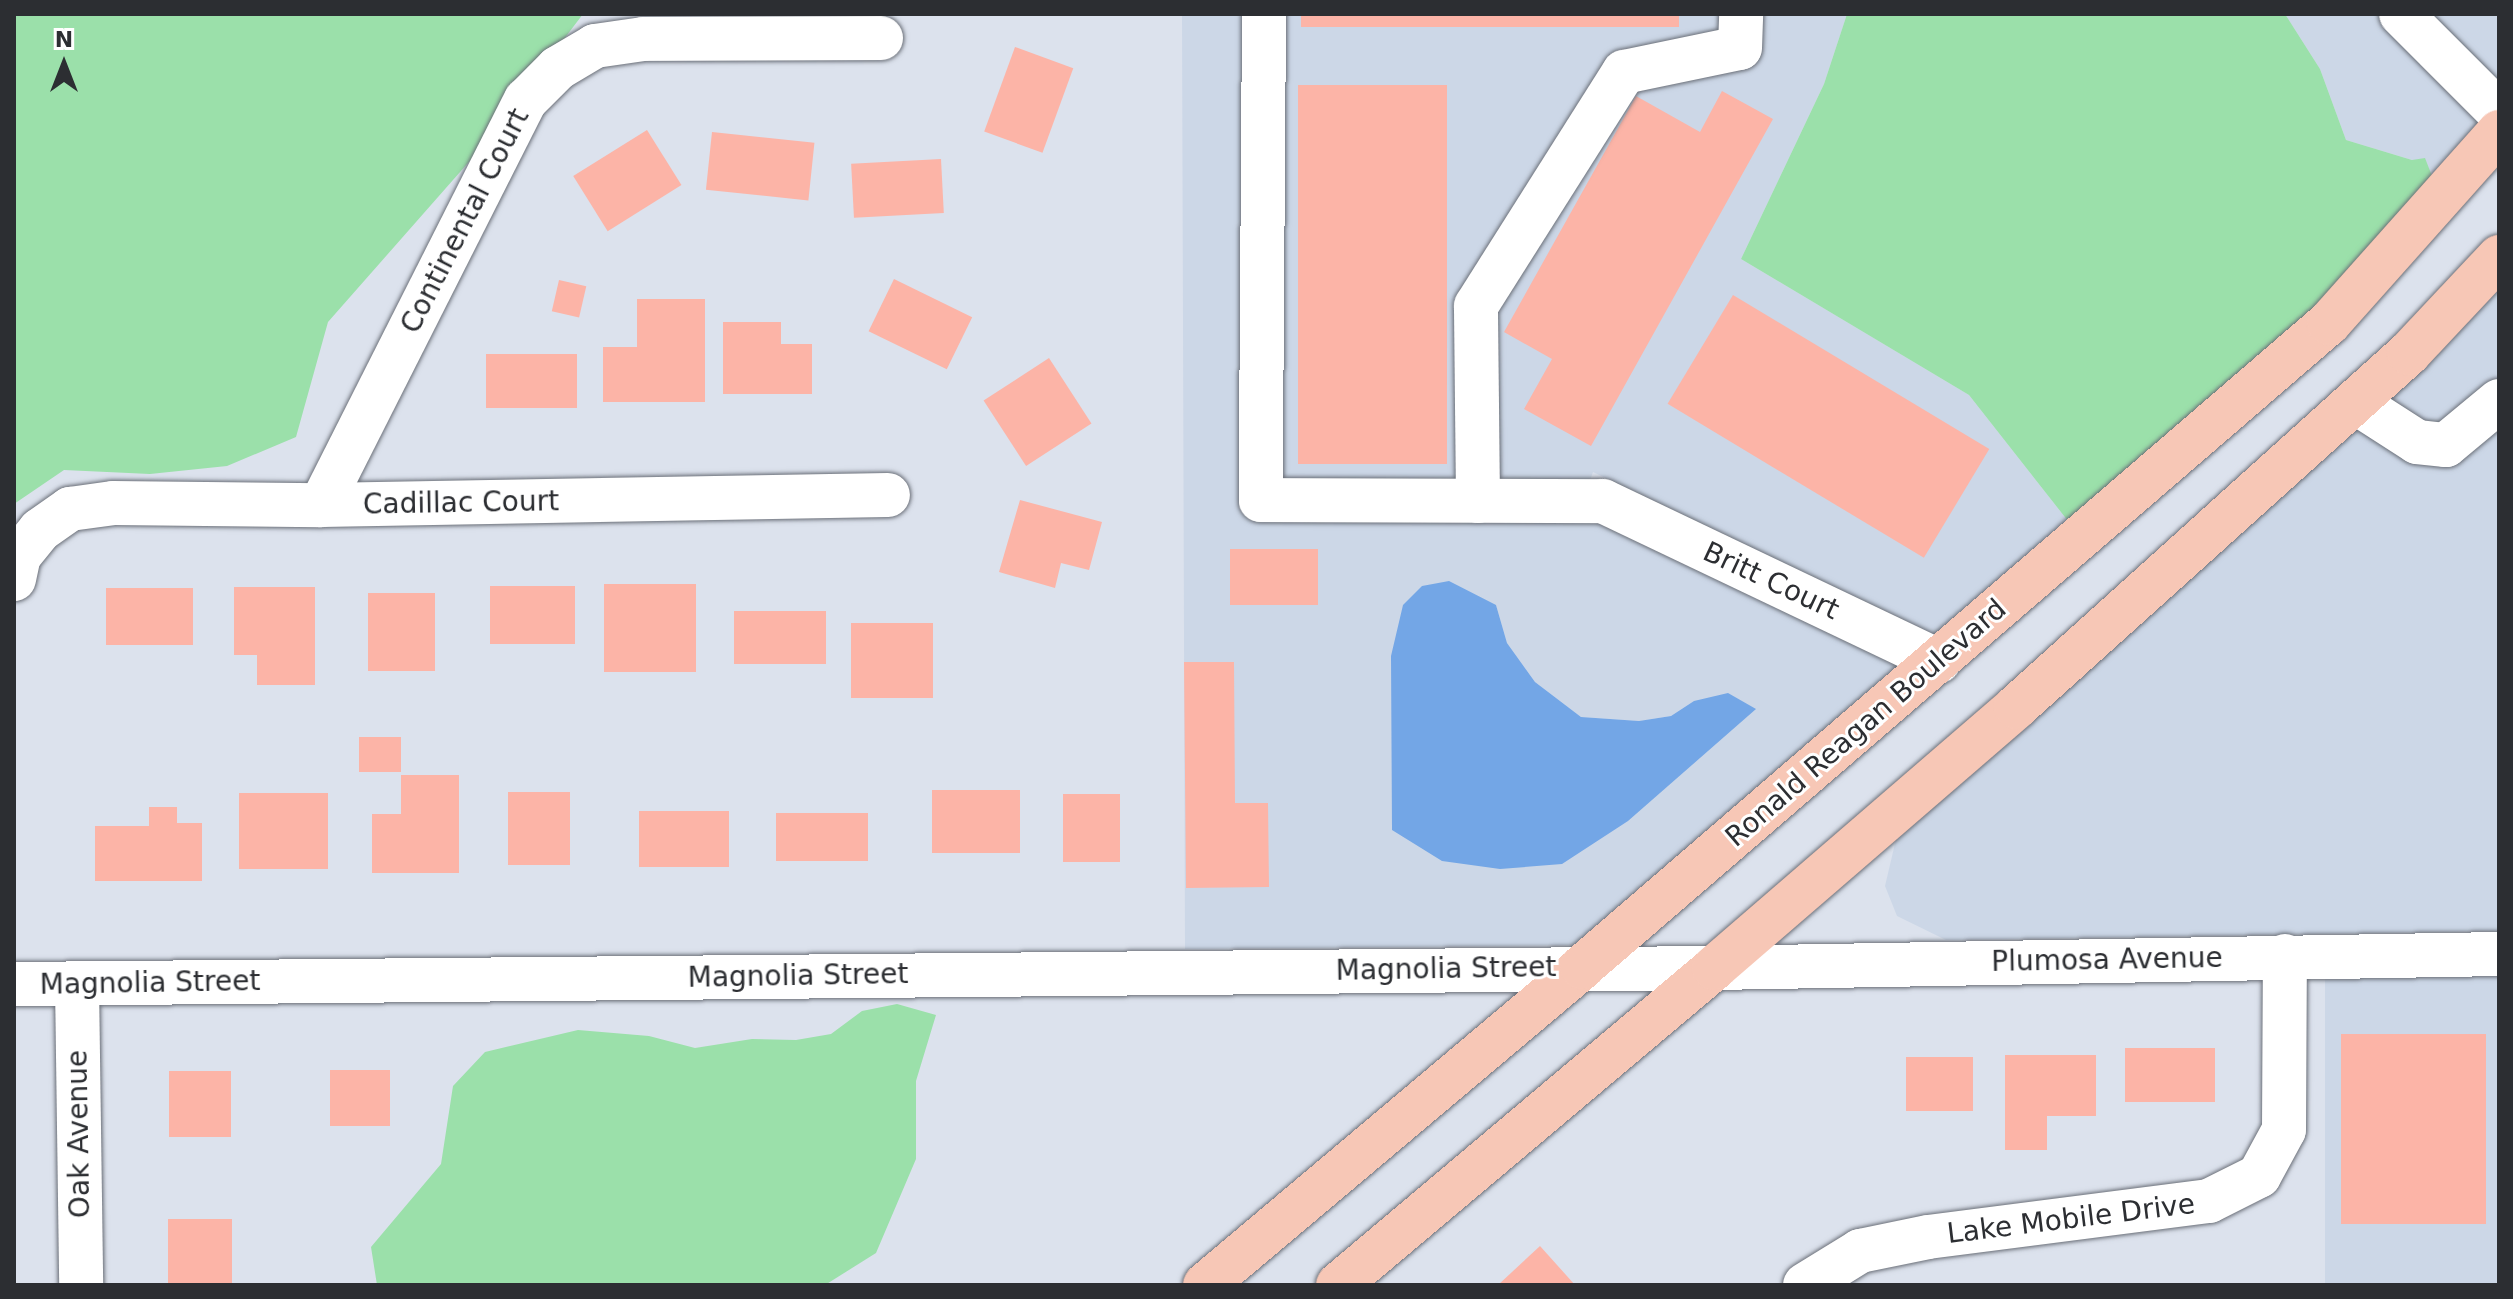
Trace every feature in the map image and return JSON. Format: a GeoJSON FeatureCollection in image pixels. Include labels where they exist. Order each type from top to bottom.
{"type":"FeatureCollection","features":[{"type":"Feature","properties":{"kind":"main road","name":"Ronald Reagan Boulevard"},"geometry":{"type":"LineString","coordinates":[[1205,1285],[1582,967],[2329,323],[2499,132]]}},
{"type":"Feature","properties":{"kind":"main road"},"geometry":{"type":"LineString","coordinates":[[1338,1285],[1714,968],[2016,707],[2409,353],[2499,257]]}},
{"type":"Feature","properties":{"kind":"street"},"geometry":{"type":"LineString","coordinates":[[1264,14],[1261,500],[1478,501],[1476,306],[1624,72],[1740,48],[1741,14]]}},
{"type":"Feature","properties":{"kind":"street"},"geometry":{"type":"LineString","coordinates":[[2401,14],[2499,112]]}},
{"type":"Feature","properties":{"kind":"street","name":"Continental Court"},"geometry":{"type":"LineString","coordinates":[[321,505],[526,100],[558,68],[595,46],[643,39],[881,38]]}},
{"type":"Feature","properties":{"kind":"street"},"geometry":{"type":"LineString","coordinates":[[2355,402],[2417,442],[2446,445],[2499,401]]}},
{"type":"Feature","properties":{"kind":"street","name":"Cadillac Court"},"geometry":{"type":"LineString","coordinates":[[14,579],[19,556],[40,530],[70,509],[113,503],[321,505],[888,495]]}},
{"type":"Feature","properties":{"kind":"street","name":"Britt Court"},"geometry":{"type":"LineString","coordinates":[[1478,501],[1603,501],[1939,661]]}},
{"type":"Feature","properties":{"kind":"street","name":"Plumosa Avenue"},"geometry":{"type":"LineString","coordinates":[[1582,967],[1714,968],[2499,954]]}},
{"type":"Feature","properties":{"kind":"street","name":"Lake Mobile Drive"},"geometry":{"type":"LineString","coordinates":[[1805,1285],[1860,1251],[1928,1237],[2209,1201],[2259,1176],[2284,1130],[2285,956]]}},
{"type":"Feature","properties":{"kind":"street","name":"Magnolia Street"},"geometry":{"type":"LineString","coordinates":[[14,984],[1582,967]]}},
{"type":"Feature","properties":{"kind":"street","name":"Oak Avenue"},"geometry":{"type":"LineString","coordinates":[[77,984],[81,1285]]}},
{"type":"Feature","properties":{"kind":"shaded area"},"geometry":{"type":"Polygon","coordinates":[[[1182,14],[1847,14],[1824,84],[1741,259],[1969,395],[2068,521],[1936,636],[1593,472],[1578,514],[1899,667],[1575,945],[1185,949],[1182,14]],[[1496,605],[1500,869],[1694,701],[1671,716],[1639,721],[1581,717],[1535,682],[1507,643],[1496,605]]]}},
{"type":"Feature","properties":{"kind":"shaded area"},"geometry":{"type":"Polygon","coordinates":[[[2285,14],[2499,14],[2499,100],[2432,176],[2412,160],[2346,140],[2320,69],[2285,14]]]}},
{"type":"Feature","properties":{"kind":"shaded area"},"geometry":{"type":"Polygon","coordinates":[[[2499,288],[2499,931],[1946,940],[1897,916],[1885,886],[1897,835],[2499,288]]]}},
{"type":"Feature","properties":{"kind":"shaded area"},"geometry":{"type":"Polygon","coordinates":[[[2325,976],[2499,976],[2499,1285],[2325,1285],[2325,976]]]}},
{"type":"Feature","properties":{"kind":"green space"},"geometry":{"type":"Polygon","coordinates":[[[14,14],[583,14],[564,39],[544,51],[514,83],[475,155],[328,322],[296,437],[227,466],[150,474],[64,470],[14,504],[14,14]]]}},
{"type":"Feature","properties":{"kind":"green space"},"geometry":{"type":"Polygon","coordinates":[[[1847,14],[2285,14],[2320,69],[2346,140],[2412,160],[2425,158],[2432,176],[2316,306],[2068,521],[1969,395],[1741,259],[1824,84],[1847,14]]]}},
{"type":"Feature","properties":{"kind":"green space"},"geometry":{"type":"Polygon","coordinates":[[[897,1004],[936,1015],[916,1081],[916,1159],[876,1253],[825,1285],[377,1285],[371,1247],[441,1164],[453,1086],[485,1052],[578,1030],[649,1036],[695,1048],[752,1039],[796,1040],[831,1034],[862,1011],[897,1004]]]}},
{"type":"Feature","properties":{"kind":"water"},"geometry":{"type":"Polygon","coordinates":[[[1449,581],[1496,605],[1507,643],[1535,682],[1581,717],[1639,721],[1671,716],[1694,701],[1728,693],[1756,709],[1628,821],[1562,864],[1500,869],[1442,861],[1392,830],[1391,656],[1403,605],[1422,586],[1449,581]]]}},
{"type":"Feature","properties":{"kind":"building"},"geometry":{"type":"Polygon","coordinates":[[[1301,14],[1679,14],[1679,27],[1301,27],[1301,14]]]}},
{"type":"Feature","properties":{"kind":"building"},"geometry":{"type":"Polygon","coordinates":[[[1015,47],[1073,68],[1042,153],[984,132],[1015,47]]]}},
{"type":"Feature","properties":{"kind":"building"},"geometry":{"type":"Polygon","coordinates":[[[1298,85],[1447,85],[1447,464],[1298,464],[1298,85]]]}},
{"type":"Feature","properties":{"kind":"building"},"geometry":{"type":"Polygon","coordinates":[[[1722,91],[1773,119],[1591,446],[1524,409],[1552,359],[1504,332],[1636,96],[1700,132],[1722,91]]]}},
{"type":"Feature","properties":{"kind":"building"},"geometry":{"type":"Polygon","coordinates":[[[647,130],[681,185],[608,231],[573,176],[647,130]]]}},
{"type":"Feature","properties":{"kind":"building"},"geometry":{"type":"Polygon","coordinates":[[[712,132],[814,143],[808,200],[706,190],[712,132]]]}},
{"type":"Feature","properties":{"kind":"building"},"geometry":{"type":"Polygon","coordinates":[[[941,159],[944,213],[854,218],[851,164],[941,159]]]}},
{"type":"Feature","properties":{"kind":"building"},"geometry":{"type":"Polygon","coordinates":[[[894,279],[972,317],[947,369],[869,331],[894,279]]]}},
{"type":"Feature","properties":{"kind":"building"},"geometry":{"type":"Polygon","coordinates":[[[559,280],[586,286],[579,317],[552,311],[559,280]]]}},
{"type":"Feature","properties":{"kind":"building"},"geometry":{"type":"Polygon","coordinates":[[[1733,295],[1989,449],[1924,558],[1668,404],[1733,295]]]}},
{"type":"Feature","properties":{"kind":"building"},"geometry":{"type":"Polygon","coordinates":[[[637,299],[705,299],[705,402],[603,402],[603,347],[637,347],[637,299]]]}},
{"type":"Feature","properties":{"kind":"building"},"geometry":{"type":"Polygon","coordinates":[[[723,322],[781,322],[781,344],[812,344],[812,394],[723,394],[723,322]]]}},
{"type":"Feature","properties":{"kind":"building"},"geometry":{"type":"Polygon","coordinates":[[[486,354],[577,354],[577,408],[486,408],[486,354]]]}},
{"type":"Feature","properties":{"kind":"building"},"geometry":{"type":"Polygon","coordinates":[[[1049,358],[1091,423],[1026,466],[984,400],[1049,358]]]}},
{"type":"Feature","properties":{"kind":"building"},"geometry":{"type":"Polygon","coordinates":[[[1020,500],[1102,522],[1089,570],[1061,563],[1055,588],[999,572],[1020,500]]]}},
{"type":"Feature","properties":{"kind":"building"},"geometry":{"type":"Polygon","coordinates":[[[1230,549],[1318,549],[1318,605],[1230,605],[1230,549]]]}},
{"type":"Feature","properties":{"kind":"building"},"geometry":{"type":"Polygon","coordinates":[[[604,584],[696,584],[696,672],[604,672],[604,584]]]}},
{"type":"Feature","properties":{"kind":"building"},"geometry":{"type":"Polygon","coordinates":[[[490,586],[575,586],[575,644],[490,644],[490,586]]]}},
{"type":"Feature","properties":{"kind":"building"},"geometry":{"type":"Polygon","coordinates":[[[234,587],[315,587],[315,685],[257,685],[257,655],[234,655],[234,587]]]}},
{"type":"Feature","properties":{"kind":"building"},"geometry":{"type":"Polygon","coordinates":[[[106,588],[193,588],[193,645],[106,645],[106,588]]]}},
{"type":"Feature","properties":{"kind":"building"},"geometry":{"type":"Polygon","coordinates":[[[368,593],[435,593],[435,671],[368,671],[368,593]]]}},
{"type":"Feature","properties":{"kind":"building"},"geometry":{"type":"Polygon","coordinates":[[[734,611],[826,611],[826,664],[734,664],[734,611]]]}},
{"type":"Feature","properties":{"kind":"building"},"geometry":{"type":"Polygon","coordinates":[[[851,623],[933,623],[933,698],[851,698],[851,623]]]}},
{"type":"Feature","properties":{"kind":"building"},"geometry":{"type":"Polygon","coordinates":[[[1184,662],[1234,662],[1235,803],[1268,803],[1269,887],[1186,888],[1184,662]]]}},
{"type":"Feature","properties":{"kind":"building"},"geometry":{"type":"Polygon","coordinates":[[[359,737],[401,737],[401,772],[359,772],[359,737]]]}},
{"type":"Feature","properties":{"kind":"building"},"geometry":{"type":"Polygon","coordinates":[[[401,775],[459,775],[459,873],[372,873],[372,814],[401,814],[401,775]]]}},
{"type":"Feature","properties":{"kind":"building"},"geometry":{"type":"Polygon","coordinates":[[[932,790],[1020,790],[1020,853],[932,853],[932,790]]]}},
{"type":"Feature","properties":{"kind":"building"},"geometry":{"type":"Polygon","coordinates":[[[508,792],[570,792],[570,865],[508,865],[508,792]]]}},
{"type":"Feature","properties":{"kind":"building"},"geometry":{"type":"Polygon","coordinates":[[[239,793],[328,793],[328,869],[239,869],[239,793]]]}},
{"type":"Feature","properties":{"kind":"building"},"geometry":{"type":"Polygon","coordinates":[[[1063,794],[1120,794],[1120,862],[1063,862],[1063,794]]]}},
{"type":"Feature","properties":{"kind":"building"},"geometry":{"type":"Polygon","coordinates":[[[149,807],[177,807],[177,823],[202,823],[202,881],[95,881],[95,826],[149,826],[149,807]]]}},
{"type":"Feature","properties":{"kind":"building"},"geometry":{"type":"Polygon","coordinates":[[[639,811],[729,811],[729,867],[639,867],[639,811]]]}},
{"type":"Feature","properties":{"kind":"building"},"geometry":{"type":"Polygon","coordinates":[[[776,813],[868,813],[868,861],[776,861],[776,813]]]}},
{"type":"Feature","properties":{"kind":"building"},"geometry":{"type":"Polygon","coordinates":[[[2341,1034],[2486,1034],[2486,1224],[2341,1224],[2341,1034]]]}},
{"type":"Feature","properties":{"kind":"building"},"geometry":{"type":"Polygon","coordinates":[[[2125,1048],[2215,1048],[2215,1102],[2125,1102],[2125,1048]]]}},
{"type":"Feature","properties":{"kind":"building"},"geometry":{"type":"Polygon","coordinates":[[[2005,1055],[2096,1055],[2096,1116],[2047,1116],[2047,1150],[2005,1150],[2005,1055]]]}},
{"type":"Feature","properties":{"kind":"building"},"geometry":{"type":"Polygon","coordinates":[[[1906,1057],[1973,1057],[1973,1111],[1906,1111],[1906,1057]]]}},
{"type":"Feature","properties":{"kind":"building"},"geometry":{"type":"Polygon","coordinates":[[[330,1070],[390,1070],[390,1126],[330,1126],[330,1070]]]}},
{"type":"Feature","properties":{"kind":"building"},"geometry":{"type":"Polygon","coordinates":[[[169,1071],[231,1071],[231,1137],[169,1137],[169,1071]]]}},
{"type":"Feature","properties":{"kind":"building"},"geometry":{"type":"Polygon","coordinates":[[[168,1219],[232,1219],[232,1285],[168,1285],[168,1219]]]}},
{"type":"Feature","properties":{"kind":"building"},"geometry":{"type":"Polygon","coordinates":[[[1540,1246],[1575,1285],[1498,1285],[1540,1246]]]}}]}
